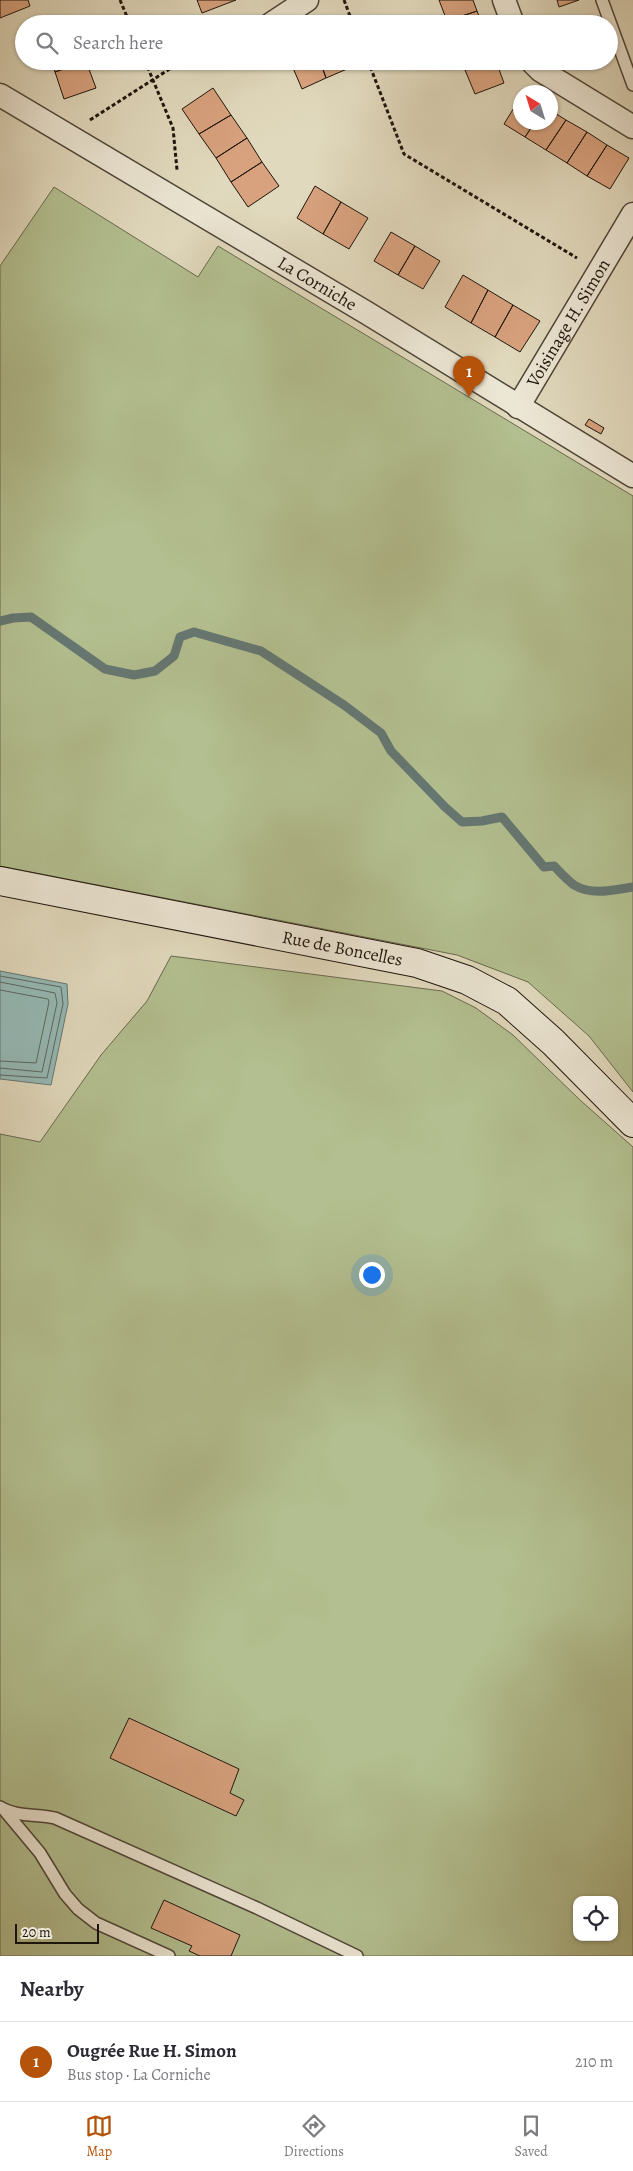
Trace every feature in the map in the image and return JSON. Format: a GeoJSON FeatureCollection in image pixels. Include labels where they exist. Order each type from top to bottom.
{"type":"FeatureCollection","features":[{"type":"Feature","properties":{"kind":"main road","name":"Rue de Boncelles"},"geometry":{"type":"LineString","coordinates":[[0,881],[417,963],[467,980],[507,1001],[553,1042],[633,1123]]}},
{"type":"Feature","properties":{"kind":"street"},"geometry":{"type":"LineString","coordinates":[[284,15],[307,0]]}},
{"type":"Feature","properties":{"kind":"street"},"geometry":{"type":"LineString","coordinates":[[504,0],[510,15]]}},
{"type":"Feature","properties":{"kind":"street"},"geometry":{"type":"LineString","coordinates":[[540,70],[633,127]]}},
{"type":"Feature","properties":{"kind":"street","name":"La Corniche"},"geometry":{"type":"LineString","coordinates":[[0,95],[367,313],[633,476]]}},
{"type":"Feature","properties":{"kind":"street","name":"Voisinage H. Simon"},"geometry":{"type":"LineString","coordinates":[[518,407],[599,271],[629,228]]}},
{"type":"Feature","properties":{"kind":"lane"},"geometry":{"type":"LineString","coordinates":[[602,0],[607,15]]}},
{"type":"Feature","properties":{"kind":"lane"},"geometry":{"type":"LineString","coordinates":[[618,44],[633,85]]}},
{"type":"Feature","properties":{"kind":"lane"},"geometry":{"type":"LineString","coordinates":[[3,1809],[40,1853],[65,1894],[78,1909],[96,1923],[169,1956]]}},
{"type":"Feature","properties":{"kind":"lane"},"geometry":{"type":"LineString","coordinates":[[3,1809],[24,1815],[38,1814],[55,1818],[257,1908],[357,1956]]}},
{"type":"Feature","properties":{"kind":"path"},"geometry":{"type":"LineString","coordinates":[[120,0],[126,15]]}},
{"type":"Feature","properties":{"kind":"path"},"geometry":{"type":"LineString","coordinates":[[344,0],[350,15]]}},
{"type":"Feature","properties":{"kind":"path"},"geometry":{"type":"LineString","coordinates":[[149,70],[173,128],[178,172],[176,199]]}},
{"type":"Feature","properties":{"kind":"path"},"geometry":{"type":"LineString","coordinates":[[70,137],[95,117],[168,70]]}},
{"type":"Feature","properties":{"kind":"path"},"geometry":{"type":"LineString","coordinates":[[371,70],[404,154],[599,271]]}},
{"type":"Feature","properties":{"kind":"green space"},"geometry":{"type":"Polygon","coordinates":[[[54,187],[198,277],[218,246],[633,496],[633,1092],[589,1036],[528,982],[457,955],[0,866],[0,266],[54,187]]]}},
{"type":"Feature","properties":{"kind":"green space"},"geometry":{"type":"Polygon","coordinates":[[[171,956],[442,991],[476,1008],[513,1035],[580,1100],[633,1147],[633,1956],[0,1956],[0,1134],[40,1142],[101,1055],[147,1001],[171,956]]]}},
{"type":"Feature","properties":{"kind":"water"},"geometry":{"type":"Polygon","coordinates":[[[0,971],[67,984],[68,1004],[51,1085],[0,1079],[0,971]]]}},
{"type":"Feature","properties":{"kind":"building"},"geometry":{"type":"Polygon","coordinates":[[[0,0],[28,0],[30,6],[0,18],[0,0]]]}},
{"type":"Feature","properties":{"kind":"building"},"geometry":{"type":"Polygon","coordinates":[[[197,0],[236,0],[202,13],[197,0]]]}},
{"type":"Feature","properties":{"kind":"building"},"geometry":{"type":"Polygon","coordinates":[[[439,0],[473,0],[477,11],[465,15],[445,15],[439,0]]]}},
{"type":"Feature","properties":{"kind":"building"},"geometry":{"type":"Polygon","coordinates":[[[557,0],[579,0],[559,7],[557,0]]]}},
{"type":"Feature","properties":{"kind":"building"},"geometry":{"type":"Polygon","coordinates":[[[477,11],[479,15],[465,15],[477,11]]]}},
{"type":"Feature","properties":{"kind":"building"},"geometry":{"type":"Polygon","coordinates":[[[61,70],[89,70],[96,88],[64,99],[55,72],[61,70]]]}},
{"type":"Feature","properties":{"kind":"building"},"geometry":{"type":"Polygon","coordinates":[[[294,70],[323,70],[326,78],[302,89],[294,70]]]}},
{"type":"Feature","properties":{"kind":"building"},"geometry":{"type":"Polygon","coordinates":[[[323,70],[345,70],[326,78],[323,70]]]}},
{"type":"Feature","properties":{"kind":"building"},"geometry":{"type":"Polygon","coordinates":[[[465,70],[499,70],[504,83],[475,94],[465,70]]]}},
{"type":"Feature","properties":{"kind":"building"},"geometry":{"type":"Polygon","coordinates":[[[213,88],[231,115],[199,134],[182,109],[213,88]]]}},
{"type":"Feature","properties":{"kind":"building"},"geometry":{"type":"Polygon","coordinates":[[[513,109],[513,130],[504,124],[513,109]]]}},
{"type":"Feature","properties":{"kind":"building"},"geometry":{"type":"Polygon","coordinates":[[[231,115],[247,138],[216,158],[199,134],[231,115]]]}},
{"type":"Feature","properties":{"kind":"building"},"geometry":{"type":"Polygon","coordinates":[[[558,115],[566,120],[546,150],[525,137],[530,130],[558,130],[558,115]]]}},
{"type":"Feature","properties":{"kind":"building"},"geometry":{"type":"Polygon","coordinates":[[[566,120],[587,132],[567,163],[546,150],[566,120]]]}},
{"type":"Feature","properties":{"kind":"building"},"geometry":{"type":"Polygon","coordinates":[[[514,130],[530,130],[525,137],[514,130]]]}},
{"type":"Feature","properties":{"kind":"building"},"geometry":{"type":"Polygon","coordinates":[[[587,132],[607,145],[587,176],[567,163],[587,132]]]}},
{"type":"Feature","properties":{"kind":"building"},"geometry":{"type":"Polygon","coordinates":[[[247,138],[262,162],[231,182],[216,158],[247,138]]]}},
{"type":"Feature","properties":{"kind":"building"},"geometry":{"type":"Polygon","coordinates":[[[607,145],[629,158],[610,189],[587,176],[607,145]]]}},
{"type":"Feature","properties":{"kind":"building"},"geometry":{"type":"Polygon","coordinates":[[[262,162],[279,186],[248,207],[231,182],[262,162]]]}},
{"type":"Feature","properties":{"kind":"building"},"geometry":{"type":"Polygon","coordinates":[[[315,186],[341,202],[323,234],[297,218],[315,186]]]}},
{"type":"Feature","properties":{"kind":"building"},"geometry":{"type":"Polygon","coordinates":[[[341,202],[368,218],[349,249],[323,234],[341,202]]]}},
{"type":"Feature","properties":{"kind":"building"},"geometry":{"type":"Polygon","coordinates":[[[391,232],[415,246],[398,275],[374,261],[391,232]]]}},
{"type":"Feature","properties":{"kind":"building"},"geometry":{"type":"Polygon","coordinates":[[[415,246],[440,261],[423,289],[398,275],[415,246]]]}},
{"type":"Feature","properties":{"kind":"building"},"geometry":{"type":"Polygon","coordinates":[[[463,275],[488,290],[471,323],[445,307],[463,275]]]}},
{"type":"Feature","properties":{"kind":"building"},"geometry":{"type":"Polygon","coordinates":[[[488,290],[513,305],[495,337],[471,323],[488,290]]]}},
{"type":"Feature","properties":{"kind":"building"},"geometry":{"type":"Polygon","coordinates":[[[513,305],[540,321],[520,352],[495,337],[513,305]]]}},
{"type":"Feature","properties":{"kind":"building"},"geometry":{"type":"Polygon","coordinates":[[[589,419],[604,428],[601,434],[585,425],[589,419]]]}},
{"type":"Feature","properties":{"kind":"building"},"geometry":{"type":"Polygon","coordinates":[[[129,1718],[239,1769],[230,1793],[244,1800],[236,1816],[110,1758],[129,1718]]]}},
{"type":"Feature","properties":{"kind":"building"},"geometry":{"type":"Polygon","coordinates":[[[164,1900],[240,1935],[231,1956],[200,1956],[189,1951],[192,1946],[151,1928],[164,1900]]]}},
{"type":"Feature","properties":{"kind":"waterway"},"geometry":{"type":"LineString","coordinates":[[0,621],[31,617],[105,669],[134,675],[155,671],[174,656],[180,637],[194,632],[261,651],[344,705],[381,733],[391,751],[462,822],[502,817],[544,867],[554,866],[571,883],[581,888],[611,891],[633,887]]}},
{"type":"Feature","properties":{"kind":"place","name":"Ougrée Rue H. Simon"},"geometry":{"type":"Point","coordinates":[469,397]}}]}
